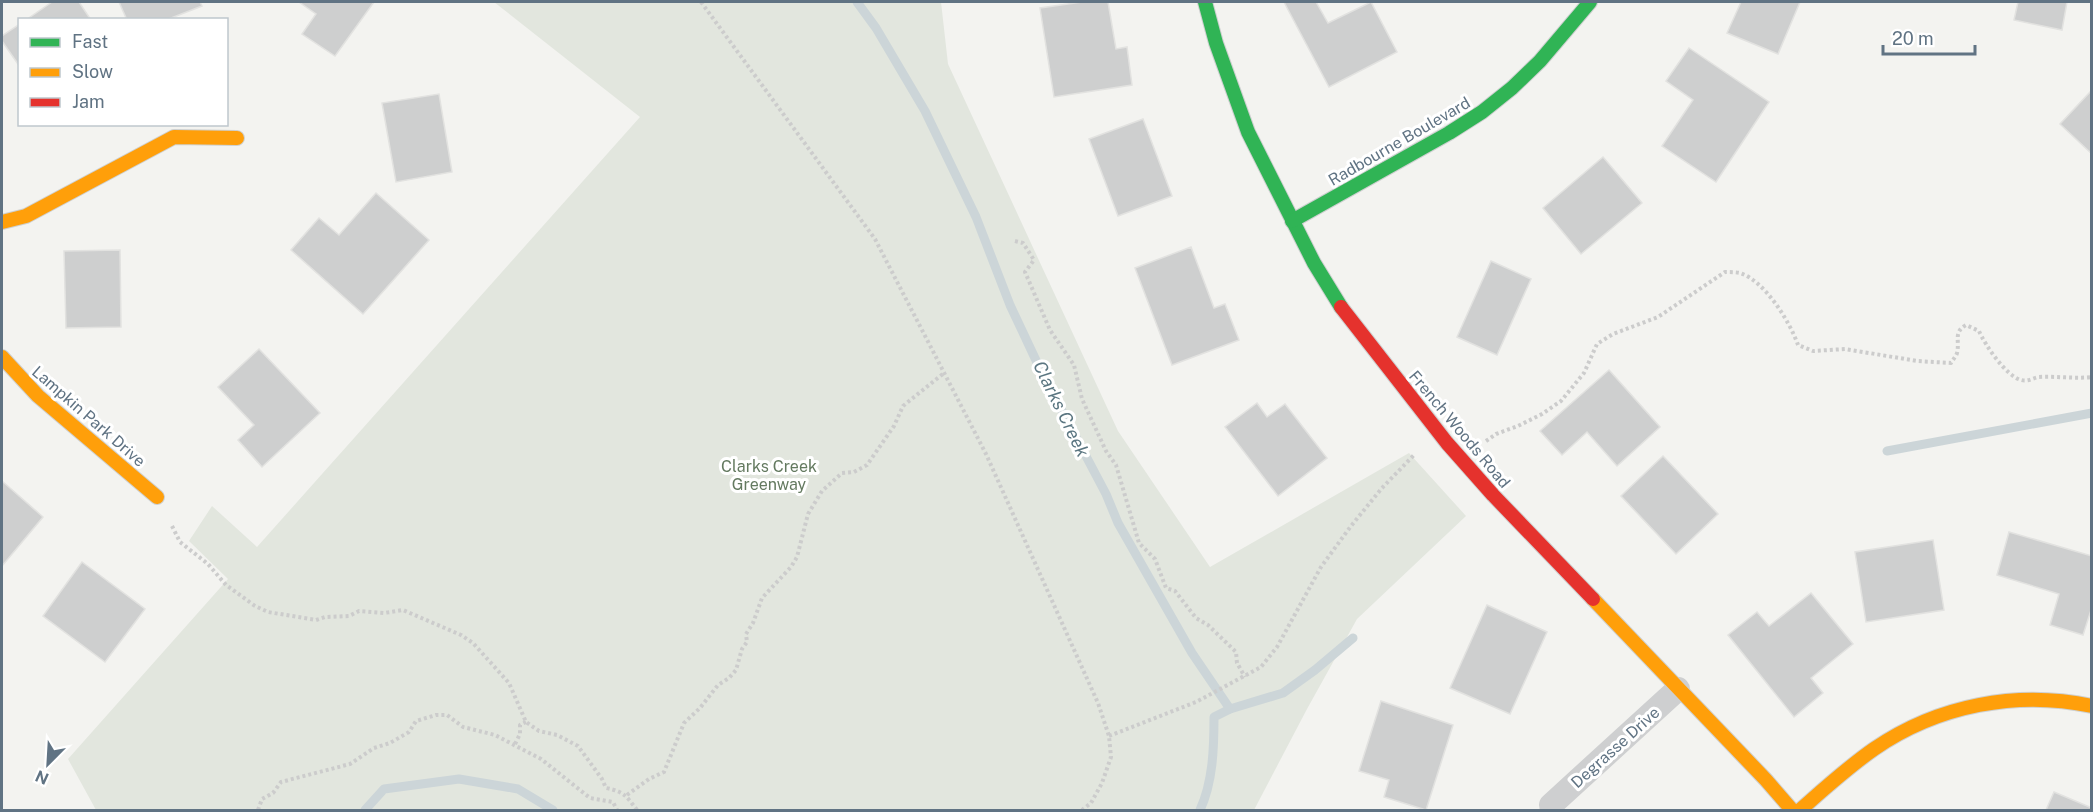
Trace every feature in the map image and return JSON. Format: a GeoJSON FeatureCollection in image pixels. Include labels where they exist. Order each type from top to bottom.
{"type":"FeatureCollection","features":[{"type":"Feature","properties":{"kind":"street","name":"French Woods Road"},"geometry":{"type":"LineString","coordinates":[[1205,2],[1216,44],[1248,132],[1314,264],[1337,301],[1437,430],[1493,495],[1792,810]]}},
{"type":"Feature","properties":{"kind":"street","name":"Radbourne Boulevard"},"geometry":{"type":"LineString","coordinates":[[1292,221],[1484,111],[1557,45],[1590,2]]}},
{"type":"Feature","properties":{"kind":"street"},"geometry":{"type":"LineString","coordinates":[[2,222],[26,216],[174,137],[237,138]]}},
{"type":"Feature","properties":{"kind":"street","name":"Lampkin Park Drive"},"geometry":{"type":"LineString","coordinates":[[2,357],[38,396],[157,497]]}},
{"type":"Feature","properties":{"kind":"street","name":"Degrasse Drive"},"geometry":{"type":"LineString","coordinates":[[1551,804],[1678,689]]}},
{"type":"Feature","properties":{"kind":"street"},"geometry":{"type":"LineString","coordinates":[[1800,810],[1865,756],[1887,741],[1958,710],[2010,700],[2034,699],[2082,703],[2091,706]]}},
{"type":"Feature","properties":{"kind":"path"},"geometry":{"type":"LineString","coordinates":[[700,2],[875,240],[986,453],[1098,703],[1109,736],[1111,757],[1102,783],[1091,803],[1082,810]]}},
{"type":"Feature","properties":{"kind":"path"},"geometry":{"type":"LineString","coordinates":[[1015,241],[1023,243],[1034,260],[1025,272],[1050,330],[1074,365],[1082,399],[1106,451],[1116,465],[1139,543],[1155,559],[1166,588],[1175,591],[1196,618],[1208,625],[1236,652],[1237,663],[1245,677]]}},
{"type":"Feature","properties":{"kind":"path"},"geometry":{"type":"LineString","coordinates":[[1478,446],[1496,434],[1518,426],[1562,401],[1584,373],[1597,344],[1613,334],[1658,317],[1725,272],[1741,274],[1767,292],[1791,325],[1798,345],[1813,351],[1845,349],[1917,361],[1951,363],[1957,353],[1956,337],[1959,328],[1966,325],[1979,331],[1997,361],[2019,380],[2028,381],[2038,377],[2091,377]]}},
{"type":"Feature","properties":{"kind":"path"},"geometry":{"type":"LineString","coordinates":[[627,795],[649,779],[664,772],[684,723],[700,708],[718,685],[736,670],[742,649],[747,642],[746,634],[753,623],[762,598],[791,567],[797,557],[808,514],[822,491],[842,474],[854,472],[867,465],[894,426],[903,406],[944,373]]}},
{"type":"Feature","properties":{"kind":"path"},"geometry":{"type":"LineString","coordinates":[[1109,736],[1196,702],[1261,667],[1277,647],[1321,567],[1351,526],[1382,488],[1437,430]]}},
{"type":"Feature","properties":{"kind":"path"},"geometry":{"type":"LineString","coordinates":[[157,497],[180,542],[208,564],[226,585],[255,606],[273,614],[316,620],[349,616],[359,611],[384,613],[403,610],[461,635],[473,643],[509,683],[526,722],[539,731],[557,735],[578,746],[606,788],[627,795],[637,810]]}},
{"type":"Feature","properties":{"kind":"path"},"geometry":{"type":"LineString","coordinates":[[258,810],[262,799],[273,793],[281,782],[350,764],[374,748],[390,743],[409,732],[416,721],[436,715],[447,715],[463,727],[495,735],[515,744],[554,768],[590,798],[613,802],[617,810]]}},
{"type":"Feature","properties":{"kind":"path"},"geometry":{"type":"LineString","coordinates":[[515,744],[520,734],[520,725],[526,722]]}},
{"type":"Feature","properties":{"kind":"green space","name":"Clarks Creek Greenway"},"geometry":{"type":"Polygon","coordinates":[[[494,2],[941,2],[948,64],[1118,431],[1210,567],[1409,453],[1466,516],[1357,619],[1254,810],[96,810],[68,759],[228,579],[189,541],[212,506],[257,547],[640,117],[494,2]]]}},
{"type":"Feature","properties":{"kind":"building"},"geometry":{"type":"Polygon","coordinates":[[[52,2],[79,2],[90,18],[29,18],[52,2]]]}},
{"type":"Feature","properties":{"kind":"building"},"geometry":{"type":"Polygon","coordinates":[[[119,2],[200,2],[202,6],[171,18],[126,18],[119,2]]]}},
{"type":"Feature","properties":{"kind":"building"},"geometry":{"type":"Polygon","coordinates":[[[299,2],[374,2],[335,56],[302,34],[316,14],[299,2]]]}},
{"type":"Feature","properties":{"kind":"building"},"geometry":{"type":"Polygon","coordinates":[[[1082,2],[1108,2],[1116,49],[1127,47],[1132,85],[1054,97],[1040,8],[1082,2]]]}},
{"type":"Feature","properties":{"kind":"building"},"geometry":{"type":"Polygon","coordinates":[[[1284,2],[1316,2],[1328,23],[1371,2],[1397,52],[1329,87],[1284,2]]]}},
{"type":"Feature","properties":{"kind":"building"},"geometry":{"type":"Polygon","coordinates":[[[1741,2],[1800,2],[1778,54],[1727,33],[1741,2]]]}},
{"type":"Feature","properties":{"kind":"building"},"geometry":{"type":"Polygon","coordinates":[[[2018,2],[2067,2],[2062,30],[2014,20],[2018,2]]]}},
{"type":"Feature","properties":{"kind":"building"},"geometry":{"type":"Polygon","coordinates":[[[18,25],[18,64],[2,41],[2,36],[18,25]]]}},
{"type":"Feature","properties":{"kind":"building"},"geometry":{"type":"Polygon","coordinates":[[[1689,48],[1769,102],[1716,182],[1662,146],[1693,100],[1666,81],[1689,48]]]}},
{"type":"Feature","properties":{"kind":"building"},"geometry":{"type":"Polygon","coordinates":[[[2092,90],[2092,154],[2060,124],[2092,90]]]}},
{"type":"Feature","properties":{"kind":"building"},"geometry":{"type":"Polygon","coordinates":[[[439,94],[452,172],[396,182],[382,103],[439,94]]]}},
{"type":"Feature","properties":{"kind":"building"},"geometry":{"type":"Polygon","coordinates":[[[1143,119],[1172,196],[1118,216],[1089,139],[1143,119]]]}},
{"type":"Feature","properties":{"kind":"building"},"geometry":{"type":"Polygon","coordinates":[[[1603,157],[1642,203],[1581,254],[1543,208],[1603,157]]]}},
{"type":"Feature","properties":{"kind":"building"},"geometry":{"type":"Polygon","coordinates":[[[376,193],[429,240],[363,314],[291,250],[319,218],[339,235],[376,193]]]}},
{"type":"Feature","properties":{"kind":"building"},"geometry":{"type":"Polygon","coordinates":[[[1191,247],[1214,308],[1225,304],[1239,340],[1172,365],[1135,268],[1191,247]]]}},
{"type":"Feature","properties":{"kind":"building"},"geometry":{"type":"Polygon","coordinates":[[[120,250],[121,327],[66,328],[64,251],[120,250]]]}},
{"type":"Feature","properties":{"kind":"building"},"geometry":{"type":"Polygon","coordinates":[[[1491,261],[1531,279],[1497,355],[1457,337],[1491,261]]]}},
{"type":"Feature","properties":{"kind":"building"},"geometry":{"type":"Polygon","coordinates":[[[259,349],[320,413],[262,467],[238,440],[254,425],[218,387],[259,349]]]}},
{"type":"Feature","properties":{"kind":"building"},"geometry":{"type":"Polygon","coordinates":[[[1609,370],[1660,427],[1617,466],[1587,432],[1562,455],[1540,431],[1609,370]]]}},
{"type":"Feature","properties":{"kind":"building"},"geometry":{"type":"Polygon","coordinates":[[[1257,403],[1267,417],[1285,404],[1327,458],[1278,496],[1225,427],[1257,403]]]}},
{"type":"Feature","properties":{"kind":"building"},"geometry":{"type":"Polygon","coordinates":[[[1663,456],[1718,514],[1676,554],[1621,496],[1663,456]]]}},
{"type":"Feature","properties":{"kind":"building"},"geometry":{"type":"Polygon","coordinates":[[[2,481],[43,517],[2,566],[2,481]]]}},
{"type":"Feature","properties":{"kind":"building"},"geometry":{"type":"Polygon","coordinates":[[[2009,532],[2092,556],[2092,607],[2083,635],[2050,625],[2059,594],[1997,575],[2009,532]]]}},
{"type":"Feature","properties":{"kind":"building"},"geometry":{"type":"Polygon","coordinates":[[[1933,540],[1944,610],[1866,622],[1855,552],[1933,540]]]}},
{"type":"Feature","properties":{"kind":"building"},"geometry":{"type":"Polygon","coordinates":[[[82,562],[145,609],[105,662],[43,616],[82,562]]]}},
{"type":"Feature","properties":{"kind":"building"},"geometry":{"type":"Polygon","coordinates":[[[1811,593],[1853,644],[1811,678],[1823,693],[1794,717],[1728,635],[1757,612],[1769,626],[1811,593]]]}},
{"type":"Feature","properties":{"kind":"building"},"geometry":{"type":"Polygon","coordinates":[[[1487,605],[1547,632],[1510,714],[1450,688],[1487,605]]]}},
{"type":"Feature","properties":{"kind":"building"},"geometry":{"type":"Polygon","coordinates":[[[1381,701],[1453,725],[1426,810],[1384,797],[1389,780],[1359,771],[1381,701]]]}},
{"type":"Feature","properties":{"kind":"building"},"geometry":{"type":"Polygon","coordinates":[[[2054,792],[2092,808],[2092,810],[2046,810],[2054,792]]]}},
{"type":"Feature","properties":{"kind":"waterway","name":"Clarks Creek"},"geometry":{"type":"LineString","coordinates":[[857,2],[876,28],[925,111],[976,217],[1010,305],[1041,371],[1106,494],[1118,523],[1192,653],[1230,709]]}},
{"type":"Feature","properties":{"kind":"waterway"},"geometry":{"type":"LineString","coordinates":[[1887,451],[2092,413]]}},
{"type":"Feature","properties":{"kind":"waterway"},"geometry":{"type":"LineString","coordinates":[[1200,810],[1210,776],[1214,717],[1230,709],[1283,693],[1353,638]]}},
{"type":"Feature","properties":{"kind":"waterway","name":"Clarks Creek"},"geometry":{"type":"LineString","coordinates":[[365,810],[384,789],[459,779],[518,789],[553,810]]}},
{"type":"Feature","properties":{"kind":"traffic: fast"},"geometry":{"type":"LineString","coordinates":[[1205,2],[1216,43],[1248,132],[1314,263],[1341,307]]}},
{"type":"Feature","properties":{"kind":"traffic: fast"},"geometry":{"type":"LineString","coordinates":[[1292,221],[1482,112],[1540,61],[1590,2]]}},
{"type":"Feature","properties":{"kind":"traffic: slow"},"geometry":{"type":"LineString","coordinates":[[2,222],[26,216],[174,137],[237,138]]}},
{"type":"Feature","properties":{"kind":"traffic: slow"},"geometry":{"type":"LineString","coordinates":[[2,357],[38,396],[157,497]]}},
{"type":"Feature","properties":{"kind":"traffic: slow"},"geometry":{"type":"LineString","coordinates":[[1593,599],[1792,810]]}},
{"type":"Feature","properties":{"kind":"traffic: slow"},"geometry":{"type":"LineString","coordinates":[[1800,810],[1874,749],[1925,721],[1979,705],[2007,701],[2064,701],[2092,706]]}},
{"type":"Feature","properties":{"kind":"traffic: jam"},"geometry":{"type":"LineString","coordinates":[[1341,307],[1447,443],[1493,495],[1593,599]]}}]}
